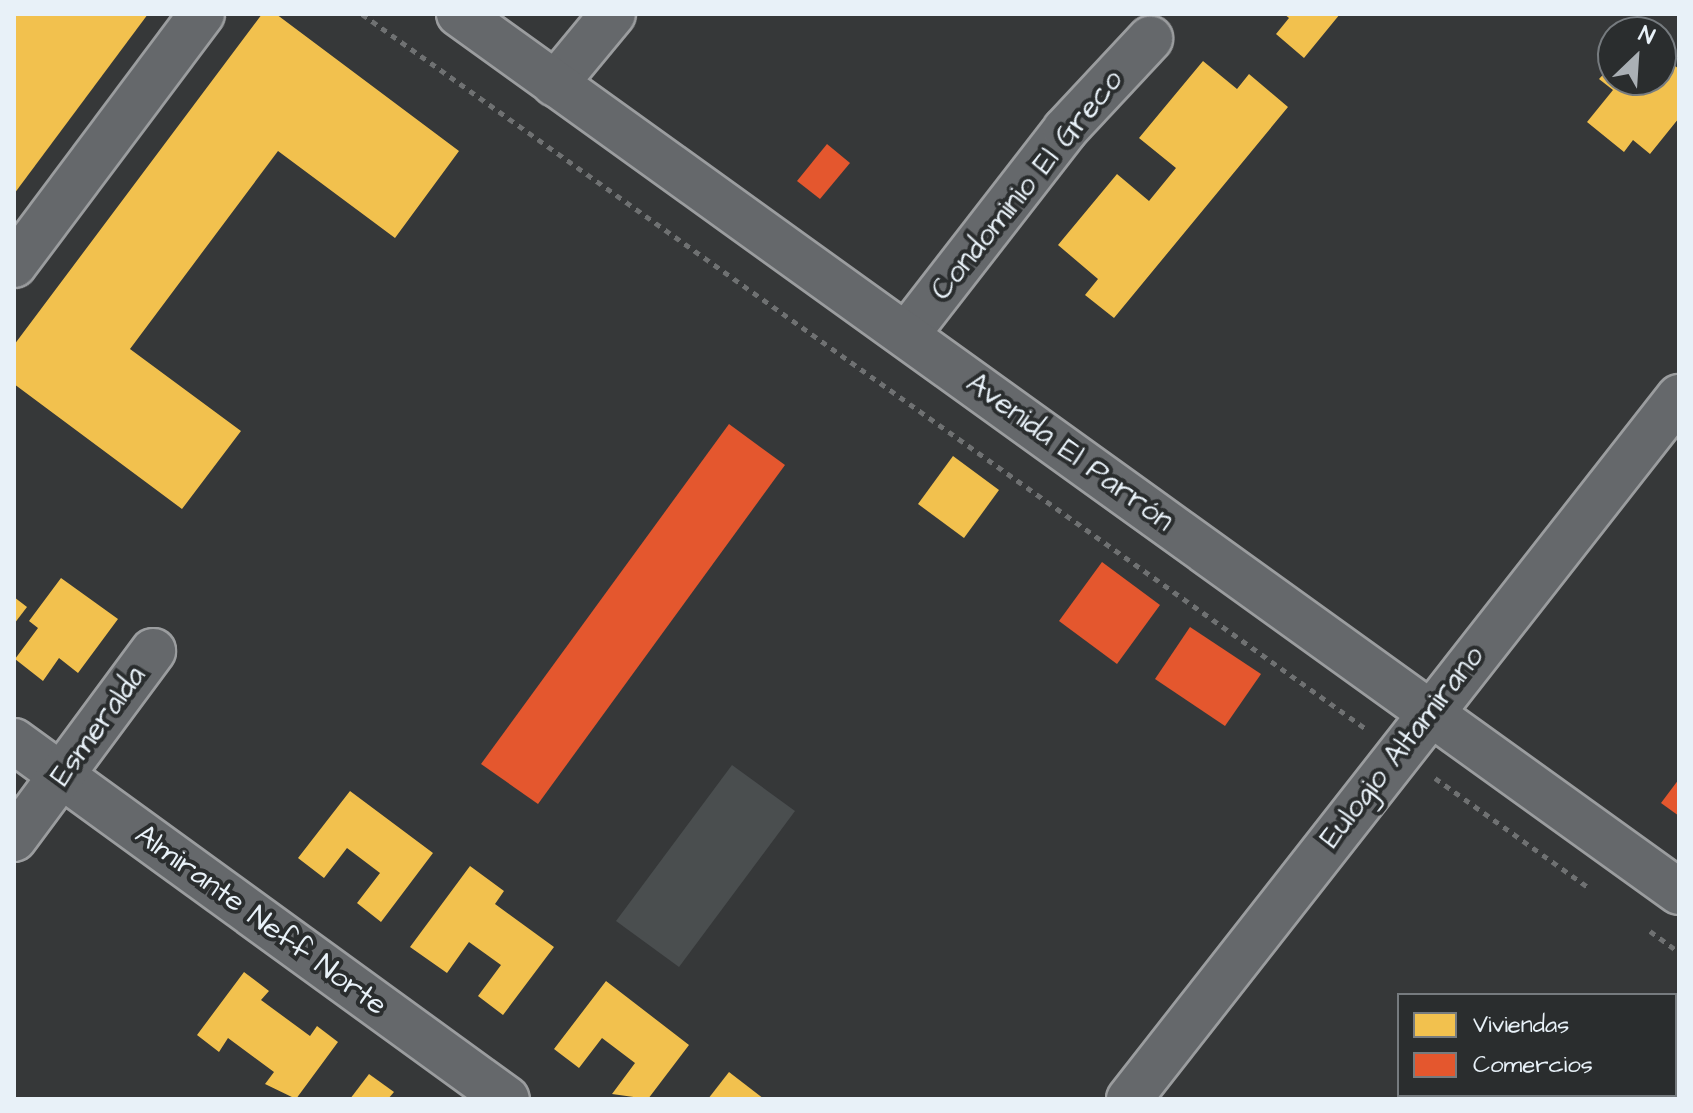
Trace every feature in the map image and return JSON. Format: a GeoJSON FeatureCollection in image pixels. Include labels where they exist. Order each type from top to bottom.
{"type":"FeatureCollection","features":[{"type":"Feature","properties":{"kind":"street"},"geometry":{"type":"LineString","coordinates":[[14,265],[202,14]]}},
{"type":"Feature","properties":{"kind":"street","name":"Avenida El Parrón"},"geometry":{"type":"LineString","coordinates":[[459,14],[1679,892]]}},
{"type":"Feature","properties":{"kind":"street"},"geometry":{"type":"LineString","coordinates":[[555,84],[613,14]]}},
{"type":"Feature","properties":{"kind":"street","name":"Condominio El Greco"},"geometry":{"type":"LineString","coordinates":[[907,334],[1065,130],[1150,39]]}},
{"type":"Feature","properties":{"kind":"street","name":"Eulogio Altamirano"},"geometry":{"type":"LineString","coordinates":[[1129,1099],[1428,712],[1679,397]]}},
{"type":"Feature","properties":{"kind":"street","name":"Esmeralda"},"geometry":{"type":"LineString","coordinates":[[14,839],[153,651]]}},
{"type":"Feature","properties":{"kind":"street","name":"Almirante Neff Norte"},"geometry":{"type":"LineString","coordinates":[[14,741],[507,1099]]}},
{"type":"Feature","properties":{"kind":"path"},"geometry":{"type":"LineString","coordinates":[[362,14],[1602,897]]}},
{"type":"Feature","properties":{"kind":"path"},"geometry":{"type":"LineString","coordinates":[[1641,925],[1679,952]]}},
{"type":"Feature","properties":{"kind":"shaded area"},"geometry":{"type":"Polygon","coordinates":[[[732,765],[795,811],[679,967],[616,921],[732,765]]]}},
{"type":"Feature","properties":{"kind":"building: Viviendas"},"geometry":{"type":"Polygon","coordinates":[[[148,14],[14,194],[14,15],[148,14]]]}},
{"type":"Feature","properties":{"kind":"building: Viviendas"},"geometry":{"type":"Polygon","coordinates":[[[262,14],[276,14],[459,151],[395,238],[278,151],[130,349],[241,431],[182,509],[14,384],[14,345],[262,14]]]}},
{"type":"Feature","properties":{"kind":"building: Viviendas"},"geometry":{"type":"Polygon","coordinates":[[[1284,14],[1340,14],[1304,58],[1276,34],[1289,18],[1284,14]]]}},
{"type":"Feature","properties":{"kind":"building: Viviendas"},"geometry":{"type":"Polygon","coordinates":[[[1203,61],[1237,89],[1249,74],[1288,107],[1114,318],[1085,295],[1098,279],[1058,245],[1117,174],[1149,201],[1176,168],[1139,138],[1203,61]]]}},
{"type":"Feature","properties":{"kind":"building: Viviendas"},"geometry":{"type":"Polygon","coordinates":[[[1677,67],[1679,69],[1679,118],[1650,154],[1633,140],[1624,152],[1587,122],[1608,96],[1677,96],[1677,67]]]}},
{"type":"Feature","properties":{"kind":"building: Viviendas"},"geometry":{"type":"Polygon","coordinates":[[[953,456],[999,490],[964,538],[918,504],[953,456]]]}},
{"type":"Feature","properties":{"kind":"building: Viviendas"},"geometry":{"type":"Polygon","coordinates":[[[61,578],[118,619],[78,673],[59,658],[43,681],[15,659],[38,628],[29,621],[61,578]]]}},
{"type":"Feature","properties":{"kind":"building: Viviendas"},"geometry":{"type":"Polygon","coordinates":[[[14,597],[27,607],[14,624],[14,597]]]}},
{"type":"Feature","properties":{"kind":"building: Viviendas"},"geometry":{"type":"Polygon","coordinates":[[[350,791],[433,853],[381,922],[357,903],[380,873],[347,848],[324,878],[298,858],[350,791]]]}},
{"type":"Feature","properties":{"kind":"building: Viviendas"},"geometry":{"type":"Polygon","coordinates":[[[470,866],[504,891],[495,904],[554,947],[503,1015],[478,996],[501,965],[469,942],[447,973],[410,947],[470,866]]]}},
{"type":"Feature","properties":{"kind":"building: Viviendas"},"geometry":{"type":"Polygon","coordinates":[[[244,972],[269,991],[261,1000],[310,1036],[317,1026],[338,1042],[296,1099],[265,1084],[274,1072],[228,1038],[219,1052],[197,1035],[244,972]]]}},
{"type":"Feature","properties":{"kind":"building: Viviendas"},"geometry":{"type":"Polygon","coordinates":[[[606,981],[689,1045],[648,1099],[612,1094],[635,1063],[602,1038],[579,1068],[554,1049],[606,981]]]}},
{"type":"Feature","properties":{"kind":"building: Viviendas"},"geometry":{"type":"Polygon","coordinates":[[[729,1072],[764,1099],[708,1099],[729,1072]]]}},
{"type":"Feature","properties":{"kind":"building: Viviendas"},"geometry":{"type":"Polygon","coordinates":[[[369,1074],[394,1092],[388,1099],[350,1099],[369,1074]]]}},
{"type":"Feature","properties":{"kind":"building: Comercios"},"geometry":{"type":"Polygon","coordinates":[[[827,144],[850,163],[820,199],[797,181],[827,144]]]}},
{"type":"Feature","properties":{"kind":"building: Comercios"},"geometry":{"type":"Polygon","coordinates":[[[729,424],[785,465],[538,804],[481,764],[729,424]]]}},
{"type":"Feature","properties":{"kind":"building: Comercios"},"geometry":{"type":"Polygon","coordinates":[[[1102,562],[1160,605],[1117,664],[1059,621],[1102,562]]]}},
{"type":"Feature","properties":{"kind":"building: Comercios"},"geometry":{"type":"Polygon","coordinates":[[[1190,627],[1261,674],[1225,726],[1155,679],[1190,627]]]}},
{"type":"Feature","properties":{"kind":"building: Comercios"},"geometry":{"type":"Polygon","coordinates":[[[1679,779],[1679,816],[1661,803],[1679,779]]]}}]}
